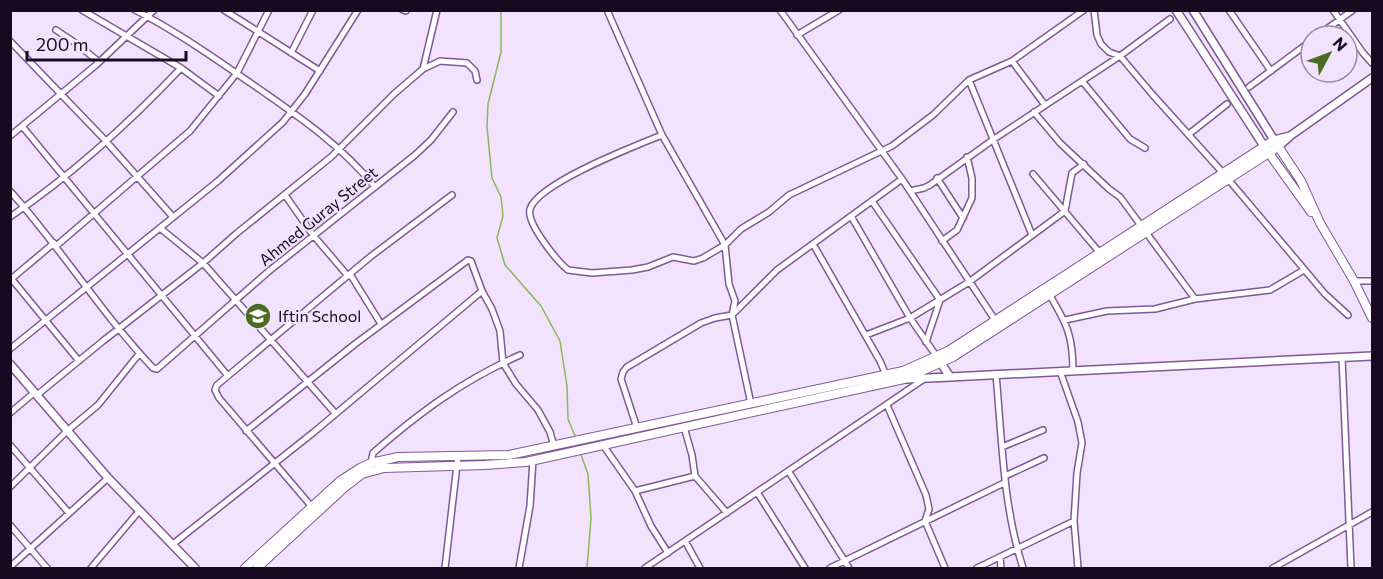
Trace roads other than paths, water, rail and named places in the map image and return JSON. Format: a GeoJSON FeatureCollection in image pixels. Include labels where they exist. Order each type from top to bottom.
{"type":"FeatureCollection","features":[{"type":"Feature","properties":{"kind":"main road"},"geometry":{"type":"LineString","coordinates":[[257,568],[350,474],[371,463],[398,457],[509,455],[751,404],[887,379],[904,379],[1049,294],[1276,143],[1301,182],[1320,223],[1354,281],[1372,318]]}},
{"type":"Feature","properties":{"kind":"main road"},"geometry":{"type":"LineString","coordinates":[[1266,150],[1320,223]]}},
{"type":"Feature","properties":{"kind":"main road"},"geometry":{"type":"LineString","coordinates":[[245,568],[354,479],[373,470],[396,467],[506,464],[533,460],[887,379],[939,360],[995,320],[1100,253],[1144,229]]}},
{"type":"Feature","properties":{"kind":"street"},"geometry":{"type":"LineString","coordinates":[[82,10],[181,68],[219,96]]}},
{"type":"Feature","properties":{"kind":"street"},"geometry":{"type":"LineString","coordinates":[[135,10],[237,73],[292,112],[340,149],[375,187]]}},
{"type":"Feature","properties":{"kind":"street"},"geometry":{"type":"LineString","coordinates":[[10,136],[99,63],[154,10]]}},
{"type":"Feature","properties":{"kind":"street"},"geometry":{"type":"LineString","coordinates":[[79,361],[11,279],[94,214],[190,131],[237,73],[269,10]]}},
{"type":"Feature","properties":{"kind":"street"},"geometry":{"type":"LineString","coordinates":[[291,53],[313,10]]}},
{"type":"Feature","properties":{"kind":"street"},"geometry":{"type":"LineString","coordinates":[[10,349],[253,151],[292,112],[358,10]]}},
{"type":"Feature","properties":{"kind":"street"},"geometry":{"type":"LineString","coordinates":[[423,69],[437,10]]}},
{"type":"Feature","properties":{"kind":"street"},"geometry":{"type":"LineString","coordinates":[[607,10],[662,135],[725,246],[729,284],[735,301],[732,315],[751,404]]}},
{"type":"Feature","properties":{"kind":"street"},"geometry":{"type":"LineString","coordinates":[[780,10],[835,84],[880,152],[902,179],[995,320]]}},
{"type":"Feature","properties":{"kind":"street"},"geometry":{"type":"LineString","coordinates":[[797,35],[839,10]]}},
{"type":"Feature","properties":{"kind":"street"},"geometry":{"type":"LineString","coordinates":[[1094,10],[1097,35],[1101,44],[1109,52],[1120,56],[1226,176],[1325,294],[1348,315]]}},
{"type":"Feature","properties":{"kind":"street"},"geometry":{"type":"LineString","coordinates":[[1176,10],[1266,150]]}},
{"type":"Feature","properties":{"kind":"street"},"geometry":{"type":"LineString","coordinates":[[1193,10],[1276,143],[1290,136],[1372,78]]}},
{"type":"Feature","properties":{"kind":"street"},"geometry":{"type":"LineString","coordinates":[[1229,10],[1271,70]]}},
{"type":"Feature","properties":{"kind":"street"},"geometry":{"type":"LineString","coordinates":[[1333,10],[1372,63]]}},
{"type":"Feature","properties":{"kind":"street"},"geometry":{"type":"LineString","coordinates":[[1334,24],[1353,10]]}},
{"type":"Feature","properties":{"kind":"street"},"geometry":{"type":"LineString","coordinates":[[225,11],[320,71]]}},
{"type":"Feature","properties":{"kind":"street"},"geometry":{"type":"LineString","coordinates":[[662,135],[566,178],[536,198],[529,215],[536,231],[565,267],[573,272],[592,273],[648,267],[673,257],[694,261],[703,258],[725,246],[741,229],[789,195],[892,146],[933,115],[969,80],[1012,62],[1083,11]]}},
{"type":"Feature","properties":{"kind":"street"},"geometry":{"type":"LineString","coordinates":[[910,191],[924,188],[993,139],[1120,56],[1170,19]]}},
{"type":"Feature","properties":{"kind":"street"},"geometry":{"type":"LineString","coordinates":[[56,30],[99,63]]}},
{"type":"Feature","properties":{"kind":"street"},"geometry":{"type":"LineString","coordinates":[[10,41],[105,141],[173,218]]}},
{"type":"Feature","properties":{"kind":"street"},"geometry":{"type":"LineString","coordinates":[[1250,87],[1299,49]]}},
{"type":"Feature","properties":{"kind":"street"},"geometry":{"type":"LineString","coordinates":[[10,413],[203,263],[285,195],[340,149],[394,94],[423,69],[440,61],[467,63],[475,71],[477,80]]}},
{"type":"Feature","properties":{"kind":"street"},"geometry":{"type":"LineString","coordinates":[[1012,62],[1045,105]]}},
{"type":"Feature","properties":{"kind":"street"},"geometry":{"type":"LineString","coordinates":[[10,217],[105,141],[181,68]]}},
{"type":"Feature","properties":{"kind":"street"},"geometry":{"type":"LineString","coordinates":[[969,80],[1032,236]]}},
{"type":"Feature","properties":{"kind":"street"},"geometry":{"type":"LineString","coordinates":[[1082,81],[1130,139],[1145,148]]}},
{"type":"Feature","properties":{"kind":"street"},"geometry":{"type":"LineString","coordinates":[[1189,134],[1227,104]]}},
{"type":"Feature","properties":{"kind":"street","name":"Ahmed Guray Street"},"geometry":{"type":"LineString","coordinates":[[139,354],[157,369],[235,301],[431,140],[453,112]]}},
{"type":"Feature","properties":{"kind":"street"},"geometry":{"type":"LineString","coordinates":[[1034,112],[1060,143],[1120,197],[1195,298]]}},
{"type":"Feature","properties":{"kind":"street"},"geometry":{"type":"LineString","coordinates":[[22,126],[228,376]]}},
{"type":"Feature","properties":{"kind":"street"},"geometry":{"type":"LineString","coordinates":[[942,241],[957,230],[972,198],[972,178],[967,157]]}},
{"type":"Feature","properties":{"kind":"street"},"geometry":{"type":"LineString","coordinates":[[866,335],[910,318],[969,282],[1065,211],[1072,173],[1084,164]]}},
{"type":"Feature","properties":{"kind":"street"},"geometry":{"type":"LineString","coordinates":[[1033,174],[1100,253]]}},
{"type":"Feature","properties":{"kind":"street"},"geometry":{"type":"LineString","coordinates":[[937,178],[963,218]]}},
{"type":"Feature","properties":{"kind":"street"},"geometry":{"type":"LineString","coordinates":[[637,428],[621,379],[622,372],[627,367],[701,323],[732,315],[777,270],[902,179]]}},
{"type":"Feature","properties":{"kind":"street"},"geometry":{"type":"LineString","coordinates":[[10,192],[25,207],[139,354],[111,391],[10,487]]}},
{"type":"Feature","properties":{"kind":"street"},"geometry":{"type":"LineString","coordinates":[[285,195],[314,235],[349,275],[381,324]]}},
{"type":"Feature","properties":{"kind":"street"},"geometry":{"type":"LineString","coordinates":[[314,510],[219,398],[215,390],[217,385],[349,275],[422,216],[452,195]]}},
{"type":"Feature","properties":{"kind":"street"},"geometry":{"type":"LineString","coordinates":[[872,201],[940,300]]}},
{"type":"Feature","properties":{"kind":"street"},"geometry":{"type":"LineString","coordinates":[[851,216],[910,318],[950,377]]}},
{"type":"Feature","properties":{"kind":"street"},"geometry":{"type":"LineString","coordinates":[[160,228],[203,263],[335,414]]}},
{"type":"Feature","properties":{"kind":"street"},"geometry":{"type":"LineString","coordinates":[[813,244],[866,335],[887,379]]}},
{"type":"Feature","properties":{"kind":"street"},"geometry":{"type":"LineString","coordinates":[[246,431],[381,324],[468,260],[474,263],[482,291],[492,309],[500,332],[502,363],[538,410],[557,445]]}},
{"type":"Feature","properties":{"kind":"street"},"geometry":{"type":"LineString","coordinates":[[1065,320],[1107,311],[1155,309],[1195,298],[1270,290],[1304,270]]}},
{"type":"Feature","properties":{"kind":"street"},"geometry":{"type":"LineString","coordinates":[[1354,281],[1372,281]]}},
{"type":"Feature","properties":{"kind":"street"},"geometry":{"type":"LineString","coordinates":[[173,544],[335,414],[482,291]]}},
{"type":"Feature","properties":{"kind":"street"},"geometry":{"type":"LineString","coordinates":[[1049,294],[1065,320],[1073,347],[1073,370]]}},
{"type":"Feature","properties":{"kind":"street"},"geometry":{"type":"LineString","coordinates":[[926,342],[940,300]]}},
{"type":"Feature","properties":{"kind":"street"},"geometry":{"type":"LineString","coordinates":[[371,463],[373,453],[420,413],[447,394],[519,355]]}},
{"type":"Feature","properties":{"kind":"street"},"geometry":{"type":"LineString","coordinates":[[904,379],[1372,356]]}},
{"type":"Feature","properties":{"kind":"street"},"geometry":{"type":"LineString","coordinates":[[1342,357],[1351,568]]}},
{"type":"Feature","properties":{"kind":"street"},"geometry":{"type":"LineString","coordinates":[[10,364],[108,478],[195,568]]}},
{"type":"Feature","properties":{"kind":"street"},"geometry":{"type":"LineString","coordinates":[[1060,371],[1078,422],[1082,443],[1077,473],[1074,520],[1078,568]]}},
{"type":"Feature","properties":{"kind":"street"},"geometry":{"type":"LineString","coordinates":[[996,374],[1005,480],[1016,548],[1023,568]]}},
{"type":"Feature","properties":{"kind":"street"},"geometry":{"type":"LineString","coordinates":[[645,568],[925,378]]}},
{"type":"Feature","properties":{"kind":"street"},"geometry":{"type":"LineString","coordinates":[[887,405],[926,495],[929,509],[925,521],[945,568]]}},
{"type":"Feature","properties":{"kind":"street"},"geometry":{"type":"LineString","coordinates":[[684,427],[695,476],[727,513]]}},
{"type":"Feature","properties":{"kind":"street"},"geometry":{"type":"LineString","coordinates":[[1002,447],[1043,430]]}},
{"type":"Feature","properties":{"kind":"street"},"geometry":{"type":"LineString","coordinates":[[10,445],[69,513]]}},
{"type":"Feature","properties":{"kind":"street"},"geometry":{"type":"LineString","coordinates":[[602,445],[635,491],[651,526],[668,553]]}},
{"type":"Feature","properties":{"kind":"street"},"geometry":{"type":"LineString","coordinates":[[445,568],[458,456]]}},
{"type":"Feature","properties":{"kind":"street"},"geometry":{"type":"LineString","coordinates":[[830,568],[1044,459]]}},
{"type":"Feature","properties":{"kind":"street"},"geometry":{"type":"LineString","coordinates":[[519,568],[530,506],[533,460]]}},
{"type":"Feature","properties":{"kind":"street"},"geometry":{"type":"LineString","coordinates":[[789,472],[849,568]]}},
{"type":"Feature","properties":{"kind":"street"},"geometry":{"type":"LineString","coordinates":[[635,491],[695,476]]}},
{"type":"Feature","properties":{"kind":"street"},"geometry":{"type":"LineString","coordinates":[[10,567],[108,478]]}},
{"type":"Feature","properties":{"kind":"street"},"geometry":{"type":"LineString","coordinates":[[757,492],[805,568]]}},
{"type":"Feature","properties":{"kind":"street"},"geometry":{"type":"LineString","coordinates":[[92,568],[140,510]]}},
{"type":"Feature","properties":{"kind":"street"},"geometry":{"type":"LineString","coordinates":[[1273,568],[1372,512]]}},
{"type":"Feature","properties":{"kind":"street"},"geometry":{"type":"LineString","coordinates":[[978,568],[1074,520]]}},
{"type":"Feature","properties":{"kind":"street"},"geometry":{"type":"LineString","coordinates":[[10,525],[47,568]]}},
{"type":"Feature","properties":{"kind":"street"},"geometry":{"type":"LineString","coordinates":[[685,541],[700,568]]}},
{"type":"Feature","properties":{"kind":"street"},"geometry":{"type":"LineString","coordinates":[[1000,557],[1001,568]]}},
{"type":"Feature","properties":{"kind":"waterway"},"geometry":{"type":"LineString","coordinates":[[501,10],[501,52],[488,104],[487,127],[492,178],[501,197],[503,216],[497,238],[505,265],[541,306],[560,341],[567,386],[568,419],[575,436]]}},
{"type":"Feature","properties":{"kind":"waterway"},"geometry":{"type":"LineString","coordinates":[[580,452],[588,474],[591,518],[587,568]]}},
{"type":"Feature","properties":{"kind":"place","name":"Iftin School"},"geometry":{"type":"Point","coordinates":[258,316]}}]}
